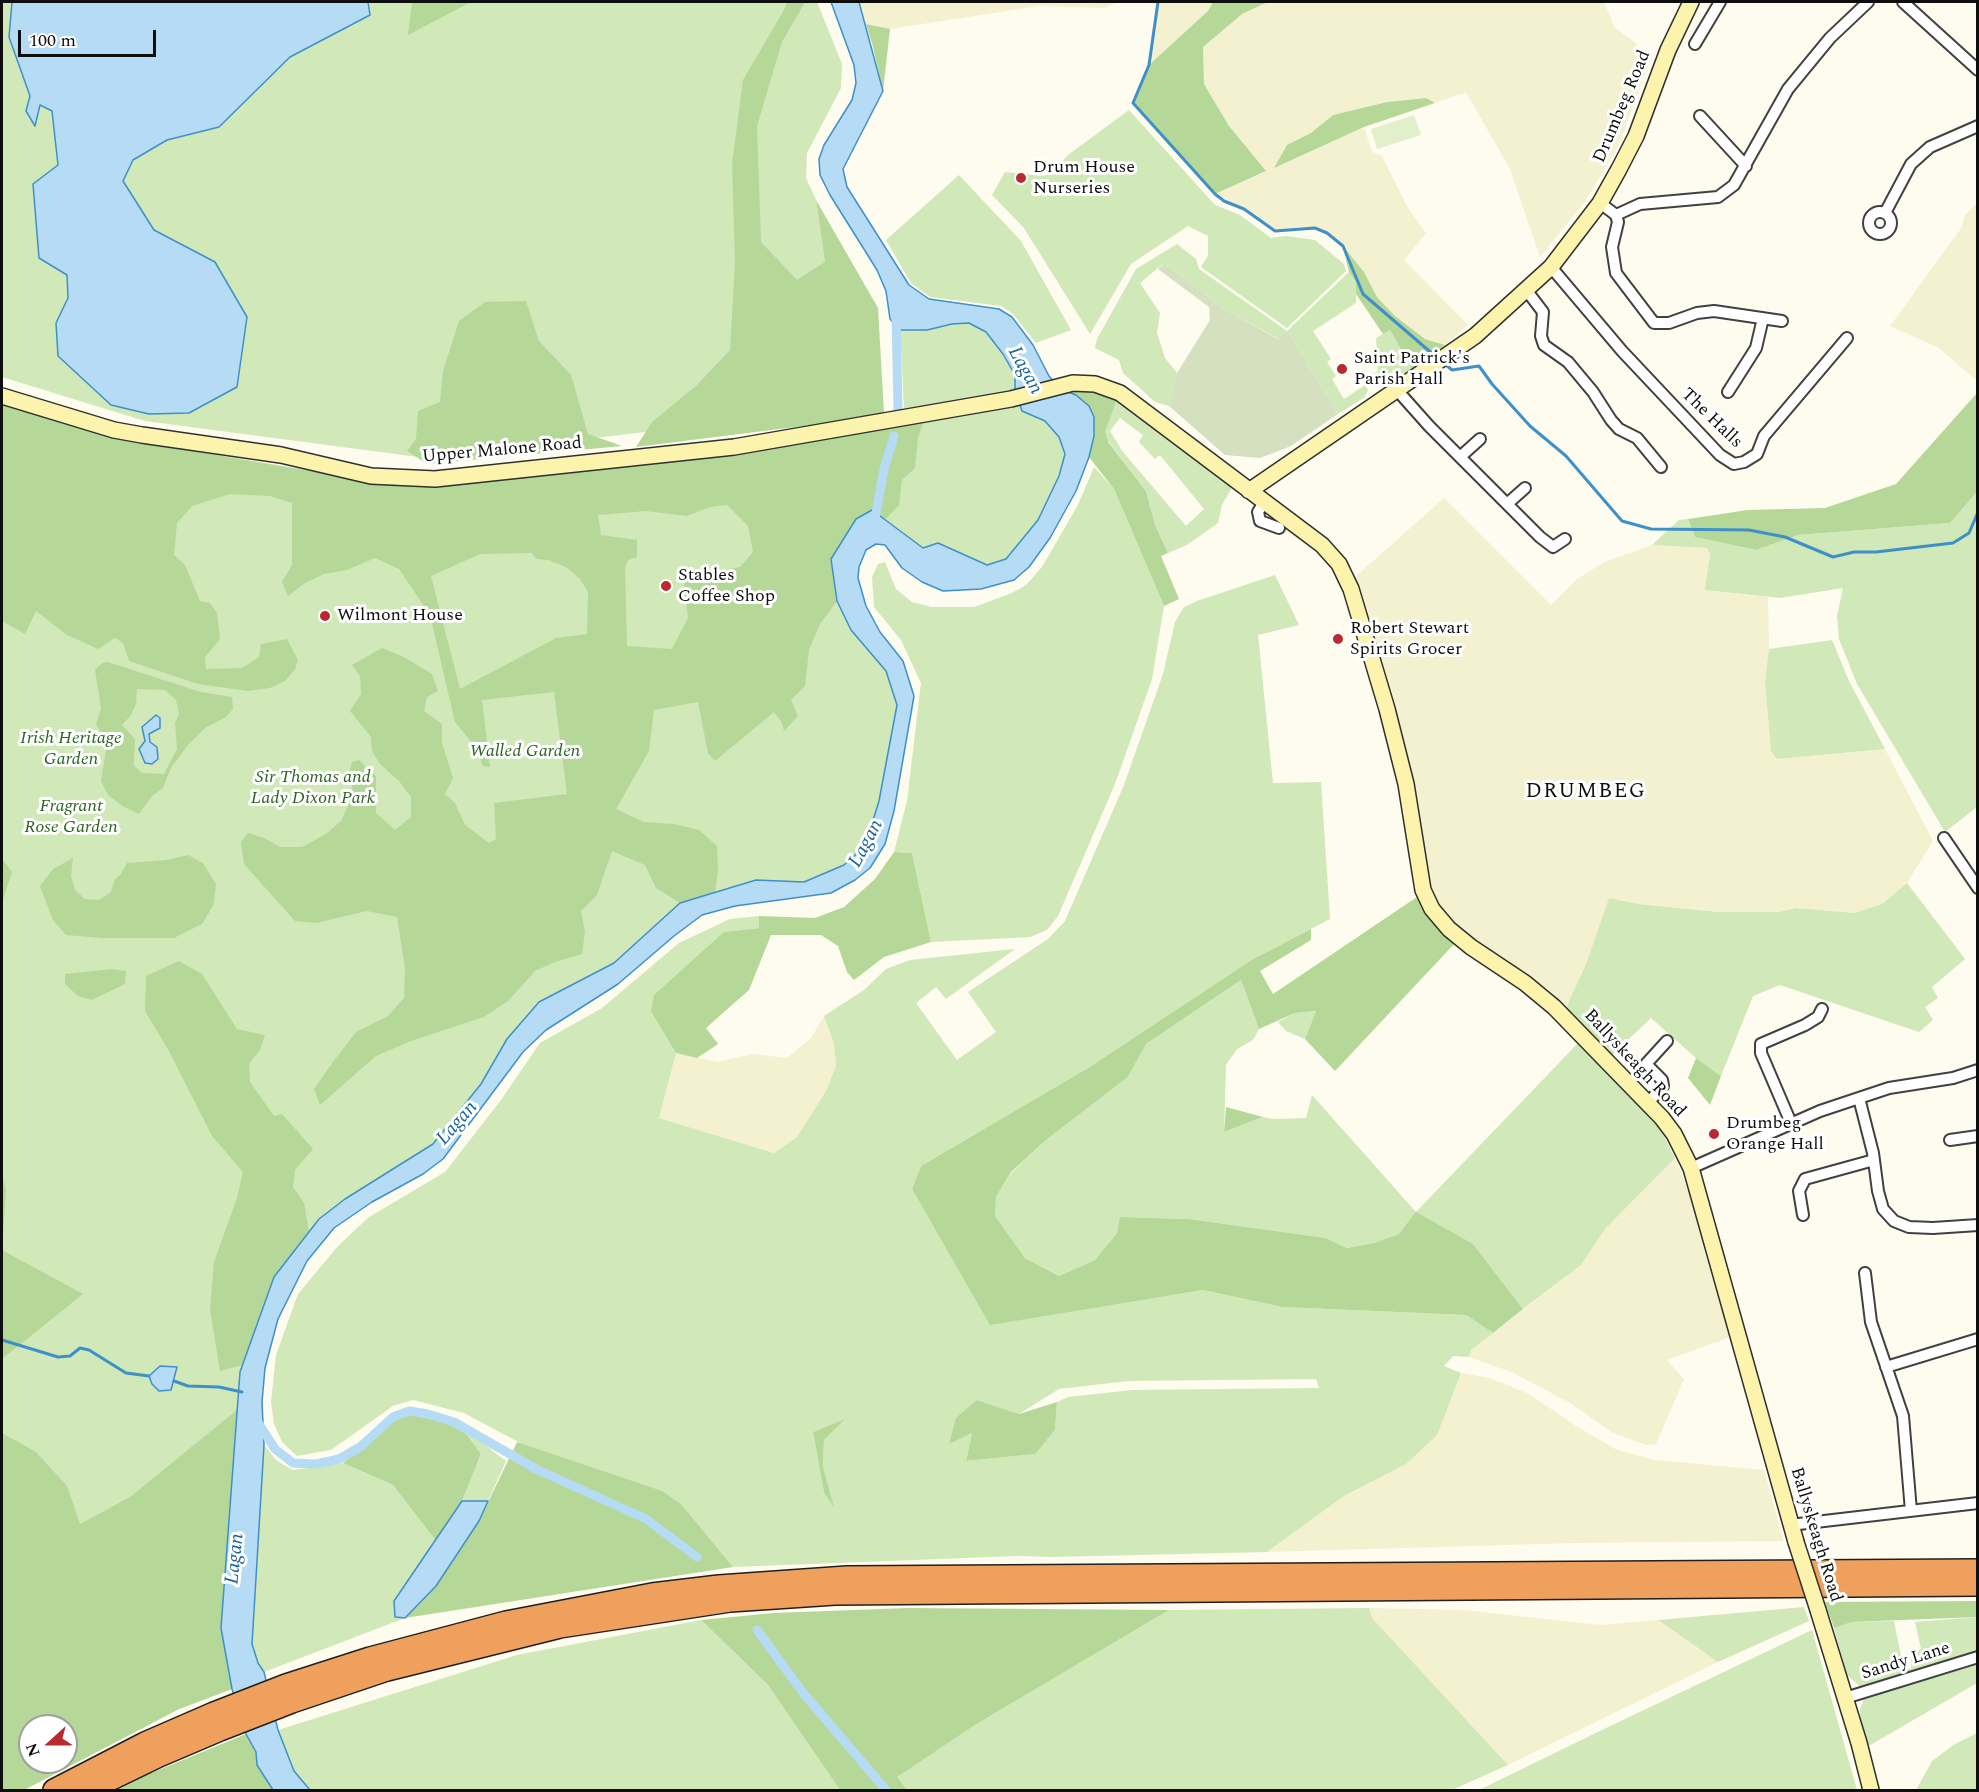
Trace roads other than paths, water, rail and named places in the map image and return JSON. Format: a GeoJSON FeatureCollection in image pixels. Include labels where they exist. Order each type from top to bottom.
{"type":"FeatureCollection","features":[{"type":"Feature","properties":{"kind":"highway"},"geometry":{"type":"LineString","coordinates":[[54,1791],[145,1743],[217,1722],[434,1639],[506,1622],[652,1594],[760,1581],[858,1577],[1977,1570]]}},
{"type":"Feature","properties":{"kind":"highway"},"geometry":{"type":"LineString","coordinates":[[289,1693],[506,1638],[616,1617],[780,1596],[1977,1585]]}},
{"type":"Feature","properties":{"kind":"highway"},"geometry":{"type":"LineString","coordinates":[[89,1791],[159,1756],[217,1722]]}},
{"type":"Feature","properties":{"kind":"main road","name":"Drumbeg Road"},"geometry":{"type":"LineString","coordinates":[[1250,491],[1489,325],[1551,267],[1600,203],[1636,136],[1668,50],[1691,2]]}},
{"type":"Feature","properties":{"kind":"main road","name":"Upper Malone Road"},"geometry":{"type":"LineString","coordinates":[[2,396],[114,430],[280,455],[371,476],[435,479],[734,447],[1011,399],[1073,384],[1095,384],[1120,393],[1250,491]]}},
{"type":"Feature","properties":{"kind":"main road","name":"Ballyskeagh Road"},"geometry":{"type":"LineString","coordinates":[[1250,491],[1331,554],[1351,589],[1406,784],[1423,890],[1432,909],[1449,929],[1539,994],[1648,1103],[1674,1134],[1691,1168],[1790,1525],[1845,1698],[1871,1791]]}},
{"type":"Feature","properties":{"kind":"street"},"geometry":{"type":"LineString","coordinates":[[1695,44],[1720,2]]}},
{"type":"Feature","properties":{"kind":"street"},"geometry":{"type":"LineString","coordinates":[[1616,214],[1640,204],[1718,197],[1734,185],[1788,89],[1830,38],[1869,2]]}},
{"type":"Feature","properties":{"kind":"street"},"geometry":{"type":"LineString","coordinates":[[1903,2],[1977,70]]}},
{"type":"Feature","properties":{"kind":"street"},"geometry":{"type":"LineString","coordinates":[[1700,116],[1746,165]]}},
{"type":"Feature","properties":{"kind":"street"},"geometry":{"type":"LineString","coordinates":[[1885,213],[1911,164],[1930,147],[1977,126]]}},
{"type":"Feature","properties":{"kind":"street"},"geometry":{"type":"LineString","coordinates":[[1600,203],[1616,214],[1618,222],[1612,248],[1616,273],[1644,312],[1660,325],[1714,311],[1782,321]]}},
{"type":"Feature","properties":{"kind":"street","name":"The Halls"},"geometry":{"type":"LineString","coordinates":[[1551,267],[1622,351],[1720,455],[1734,464],[1744,462],[1756,454],[1764,436],[1846,338]]}},
{"type":"Feature","properties":{"kind":"street"},"geometry":{"type":"LineString","coordinates":[[1527,291],[1543,312],[1541,336],[1544,345],[1568,362],[1593,392],[1611,420],[1619,429],[1637,438],[1661,467]]}},
{"type":"Feature","properties":{"kind":"street"},"geometry":{"type":"LineString","coordinates":[[1728,392],[1756,348],[1763,318]]}},
{"type":"Feature","properties":{"kind":"street"},"geometry":{"type":"LineString","coordinates":[[1397,390],[1460,458],[1553,547],[1565,539]]}},
{"type":"Feature","properties":{"kind":"street"},"geometry":{"type":"LineString","coordinates":[[1460,458],[1480,439]]}},
{"type":"Feature","properties":{"kind":"street"},"geometry":{"type":"LineString","coordinates":[[1507,504],[1525,488]]}},
{"type":"Feature","properties":{"kind":"street"},"geometry":{"type":"LineString","coordinates":[[1264,502],[1258,512],[1260,521],[1279,528]]}},
{"type":"Feature","properties":{"kind":"street"},"geometry":{"type":"LineString","coordinates":[[1944,838],[1977,888]]}},
{"type":"Feature","properties":{"kind":"street"},"geometry":{"type":"LineString","coordinates":[[1791,1123],[1761,1053],[1761,1044],[1805,1025],[1818,1017],[1822,1010]]}},
{"type":"Feature","properties":{"kind":"street"},"geometry":{"type":"LineString","coordinates":[[1648,1103],[1663,1086],[1662,1080],[1646,1065],[1667,1041]]}},
{"type":"Feature","properties":{"kind":"street"},"geometry":{"type":"LineString","coordinates":[[1691,1168],[1791,1123],[1859,1098],[1889,1088],[1953,1077],[1977,1070]]}},
{"type":"Feature","properties":{"kind":"street"},"geometry":{"type":"LineString","coordinates":[[1859,1098],[1883,1209],[1894,1221],[1908,1227],[1977,1225]]}},
{"type":"Feature","properties":{"kind":"street"},"geometry":{"type":"LineString","coordinates":[[1950,1140],[1977,1136]]}},
{"type":"Feature","properties":{"kind":"street"},"geometry":{"type":"LineString","coordinates":[[1803,1215],[1799,1191],[1805,1179],[1874,1160]]}},
{"type":"Feature","properties":{"kind":"street"},"geometry":{"type":"LineString","coordinates":[[1865,1273],[1871,1322],[1903,1416],[1911,1511]]}},
{"type":"Feature","properties":{"kind":"street"},"geometry":{"type":"LineString","coordinates":[[1886,1367],[1977,1339]]}},
{"type":"Feature","properties":{"kind":"street"},"geometry":{"type":"LineString","coordinates":[[1790,1525],[1977,1503]]}},
{"type":"Feature","properties":{"kind":"street","name":"Sandy Lane"},"geometry":{"type":"LineString","coordinates":[[1845,1698],[1977,1657]]}},
{"type":"Feature","properties":{"kind":"water"},"geometry":{"type":"Polygon","coordinates":[[[12,2],[368,2],[370,15],[290,57],[219,127],[167,140],[133,160],[123,181],[154,230],[215,262],[247,317],[237,387],[189,413],[149,414],[111,405],[58,356],[56,323],[68,298],[67,275],[39,258],[33,184],[58,165],[52,111],[40,105],[35,126],[26,111],[30,96],[9,37],[12,2]]]}},
{"type":"Feature","properties":{"kind":"water","name":"Lagan"},"geometry":{"type":"Polygon","coordinates":[[[831,2],[859,2],[883,91],[843,169],[847,187],[909,285],[929,299],[999,309],[1012,317],[1033,345],[1049,376],[1060,389],[1076,395],[1089,406],[1094,417],[1094,436],[1089,457],[1076,491],[1050,538],[1029,567],[1014,580],[981,589],[943,591],[922,582],[902,568],[885,545],[876,544],[866,550],[859,567],[858,578],[866,606],[880,632],[903,661],[914,696],[894,811],[885,844],[870,868],[855,880],[831,893],[735,906],[702,915],[618,984],[546,1030],[523,1052],[443,1159],[423,1174],[372,1202],[334,1228],[307,1261],[278,1319],[265,1368],[262,1402],[264,1445],[252,1644],[258,1663],[264,1672],[278,1730],[294,1771],[310,1790],[273,1790],[257,1765],[256,1752],[246,1734],[232,1689],[221,1628],[240,1372],[274,1277],[319,1219],[345,1199],[433,1144],[481,1084],[507,1039],[539,1002],[614,963],[680,903],[756,880],[804,882],[844,865],[865,846],[879,801],[897,705],[886,671],[851,630],[837,601],[831,559],[856,519],[872,510],[923,548],[938,543],[987,565],[1006,559],[1038,520],[1059,476],[1065,454],[1059,437],[1045,421],[1022,411],[1015,390],[1015,375],[986,332],[969,323],[952,324],[927,330],[900,330],[890,319],[886,291],[877,270],[820,175],[819,159],[824,145],[852,100],[856,83],[854,65],[831,2]]]}},
{"type":"Feature","properties":{"kind":"water"},"geometry":{"type":"Polygon","coordinates":[[[156,715],[160,718],[160,728],[149,734],[150,742],[157,747],[158,759],[152,764],[145,763],[139,749],[145,741],[142,727],[156,715]]]}},
{"type":"Feature","properties":{"kind":"water"},"geometry":{"type":"Polygon","coordinates":[[[160,1366],[177,1367],[171,1390],[159,1391],[152,1384],[149,1376],[160,1366]]]}},
{"type":"Feature","properties":{"kind":"water"},"geometry":{"type":"Polygon","coordinates":[[[462,1501],[488,1501],[479,1521],[436,1586],[405,1618],[395,1617],[394,1601],[462,1501]]]}},
{"type":"Feature","properties":{"kind":"waterway"},"geometry":{"type":"LineString","coordinates":[[1158,2],[1149,65],[1133,103],[1215,194],[1224,201],[1244,209],[1275,231],[1315,228],[1327,233],[1343,246],[1363,294],[1435,356]]}},
{"type":"Feature","properties":{"kind":"waterway"},"geometry":{"type":"LineString","coordinates":[[896,313],[898,410]]}},
{"type":"Feature","properties":{"kind":"waterway"},"geometry":{"type":"LineString","coordinates":[[1445,364],[1452,370],[1479,366],[1530,426],[1566,456],[1622,521],[1651,529],[1749,530],[1785,537],[1833,557],[1854,552],[1876,552],[1953,543],[1969,533],[1978,512]]}},
{"type":"Feature","properties":{"kind":"waterway"},"geometry":{"type":"LineString","coordinates":[[874,524],[884,469],[894,436]]}},
{"type":"Feature","properties":{"kind":"waterway"},"geometry":{"type":"LineString","coordinates":[[2,1340],[58,1357],[70,1356],[80,1348],[89,1350],[126,1373],[149,1376]]}},
{"type":"Feature","properties":{"kind":"waterway"},"geometry":{"type":"LineString","coordinates":[[174,1381],[188,1386],[219,1387],[242,1392]]}},
{"type":"Feature","properties":{"kind":"waterway"},"geometry":{"type":"LineString","coordinates":[[257,1421],[275,1449],[293,1463],[316,1464],[339,1459],[360,1447],[393,1417],[409,1411],[454,1422],[536,1469],[646,1519],[697,1557]]}},
{"type":"Feature","properties":{"kind":"waterway"},"geometry":{"type":"LineString","coordinates":[[757,1630],[804,1694],[886,1790]]}},
{"type":"Feature","properties":{"kind":"place","name":"Drum House Nurseries"},"geometry":{"type":"Point","coordinates":[1021,178]}},
{"type":"Feature","properties":{"kind":"place","name":"Saint Patrick's Parish Hall"},"geometry":{"type":"Point","coordinates":[1342,369]}},
{"type":"Feature","properties":{"kind":"place","name":"Stables Coffee Shop"},"geometry":{"type":"Point","coordinates":[666,586]}},
{"type":"Feature","properties":{"kind":"place","name":"Wilmont House"},"geometry":{"type":"Point","coordinates":[325,616]}},
{"type":"Feature","properties":{"kind":"place","name":"Robert Stewart Spirits Grocer"},"geometry":{"type":"Point","coordinates":[1338,639]}},
{"type":"Feature","properties":{"kind":"place","name":"Drumbeg Orange Hall"},"geometry":{"type":"Point","coordinates":[1714,1134]}},
{"type":"Feature","properties":{"kind":"district","name":"DRUMBEG"},"geometry":{"type":"Point","coordinates":[1586,793]}},
{"type":"Feature","properties":{"kind":"park label","name":"Irish Heritage Garden"},"geometry":{"type":"Point","coordinates":[71,750]}},
{"type":"Feature","properties":{"kind":"park label","name":"Walled Garden"},"geometry":{"type":"Point","coordinates":[525,752]}},
{"type":"Feature","properties":{"kind":"park label","name":"Sir Thomas and Lady Dixon Park"},"geometry":{"type":"Point","coordinates":[313,788]}},
{"type":"Feature","properties":{"kind":"park label","name":"Fragrant Rose Garden"},"geometry":{"type":"Point","coordinates":[71,817]}}]}
